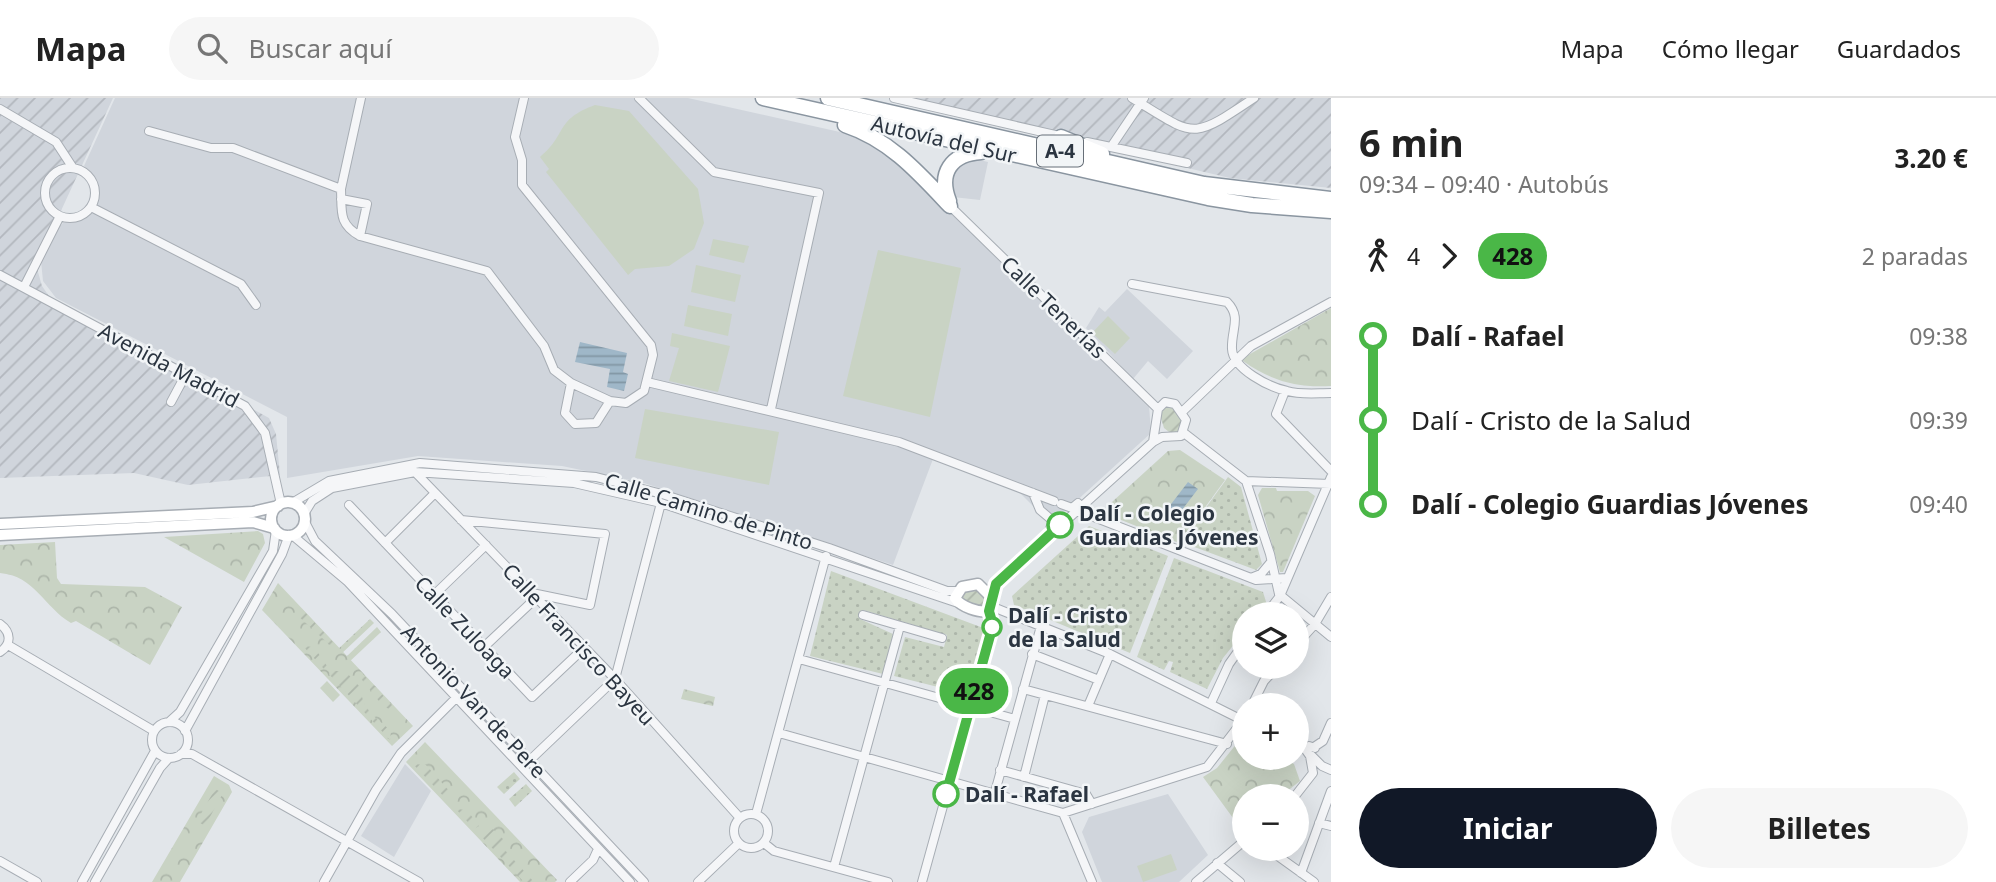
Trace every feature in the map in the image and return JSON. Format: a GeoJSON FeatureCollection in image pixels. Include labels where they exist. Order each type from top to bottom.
{"type":"FeatureCollection","features":[{"type":"Feature","properties":{"kind":"highway","name":"Autovía del Sur"},"geometry":{"type":"LineString","coordinates":[[828,98],[1204,184],[1331,199]]}},
{"type":"Feature","properties":{"kind":"highway","name":"Autovía del Sur"},"geometry":{"type":"LineString","coordinates":[[767,99],[1252,205],[1331,211]]}},
{"type":"Feature","properties":{"kind":"highway"},"geometry":{"type":"LineString","coordinates":[[767,99],[805,116],[852,128],[877,138],[906,160],[950,206]]}},
{"type":"Feature","properties":{"kind":"highway"},"geometry":{"type":"LineString","coordinates":[[1061,136],[1092,151],[1178,173],[1204,184]]}},
{"type":"Feature","properties":{"kind":"highway"},"geometry":{"type":"LineString","coordinates":[[950,206],[943,181],[953,161],[967,153],[994,150]]}},
{"type":"Feature","properties":{"kind":"highway"},"geometry":{"type":"LineString","coordinates":[[1252,205],[1274,212],[1331,221]]}},
{"type":"Feature","properties":{"kind":"street"},"geometry":{"type":"LineString","coordinates":[[361,98],[341,189],[342,222],[360,236],[487,271],[544,346],[554,370],[571,383],[610,401],[626,403],[638,397],[647,382],[653,355],[651,345],[522,186],[522,160],[515,137],[524,98]]}},
{"type":"Feature","properties":{"kind":"street"},"geometry":{"type":"LineString","coordinates":[[639,98],[714,172],[819,193],[771,410]]}},
{"type":"Feature","properties":{"kind":"street"},"geometry":{"type":"LineString","coordinates":[[894,98],[1186,163]]}},
{"type":"Feature","properties":{"kind":"street"},"geometry":{"type":"LineString","coordinates":[[1132,98],[1142,101],[1191,130],[1203,130],[1254,98]]}},
{"type":"Feature","properties":{"kind":"street"},"geometry":{"type":"LineString","coordinates":[[1111,147],[1142,101]]}},
{"type":"Feature","properties":{"kind":"street"},"geometry":{"type":"LineString","coordinates":[[0,108],[56,142],[73,168]]}},
{"type":"Feature","properties":{"kind":"street"},"geometry":{"type":"LineString","coordinates":[[149,131],[211,148],[233,148],[341,189]]}},
{"type":"Feature","properties":{"kind":"street"},"geometry":{"type":"LineString","coordinates":[[73,168],[84,172],[93,184],[95,194],[90,208],[77,217],[60,216],[48,204],[47,185],[56,172],[73,168]]}},
{"type":"Feature","properties":{"kind":"street"},"geometry":{"type":"LineString","coordinates":[[341,199],[367,204],[360,236]]}},
{"type":"Feature","properties":{"kind":"street","name":"Calle Tenerías"},"geometry":{"type":"LineString","coordinates":[[950,206],[1158,409]]}},
{"type":"Feature","properties":{"kind":"street"},"geometry":{"type":"LineString","coordinates":[[90,208],[241,284],[256,305]]}},
{"type":"Feature","properties":{"kind":"street"},"geometry":{"type":"LineString","coordinates":[[24,287],[60,216]]}},
{"type":"Feature","properties":{"kind":"street","name":"Avenida Madrid"},"geometry":{"type":"LineString","coordinates":[[0,275],[245,406],[265,433],[284,504]]}},
{"type":"Feature","properties":{"kind":"street"},"geometry":{"type":"LineString","coordinates":[[1132,284],[1227,302],[1236,314],[1232,346],[1235,359],[1257,378],[1285,391],[1331,393]]}},
{"type":"Feature","properties":{"kind":"street"},"geometry":{"type":"LineString","coordinates":[[1183,411],[1235,359],[1294,321],[1331,302]]}},
{"type":"Feature","properties":{"kind":"street"},"geometry":{"type":"LineString","coordinates":[[171,402],[186,374]]}},
{"type":"Feature","properties":{"kind":"street"},"geometry":{"type":"LineString","coordinates":[[647,382],[899,442],[1073,508],[1112,473],[1129,463]]}},
{"type":"Feature","properties":{"kind":"street"},"geometry":{"type":"LineString","coordinates":[[571,383],[565,413],[574,423],[597,423],[610,401]]}},
{"type":"Feature","properties":{"kind":"street"},"geometry":{"type":"LineString","coordinates":[[1285,391],[1276,414],[1331,471]]}},
{"type":"Feature","properties":{"kind":"street"},"geometry":{"type":"LineString","coordinates":[[1153,442],[1158,409],[1168,402],[1183,411],[1186,420],[1184,433]]}},
{"type":"Feature","properties":{"kind":"street"},"geometry":{"type":"LineString","coordinates":[[1157,419],[1170,437]]}},
{"type":"Feature","properties":{"kind":"street"},"geometry":{"type":"LineString","coordinates":[[994,607],[981,612],[959,603],[955,598],[958,591],[967,585],[996,584],[1153,442],[1184,433]]}},
{"type":"Feature","properties":{"kind":"street"},"geometry":{"type":"LineString","coordinates":[[1184,433],[1246,481],[1280,596],[1331,637]]}},
{"type":"Feature","properties":{"kind":"street","name":"Calle Camino de Pinto"},"geometry":{"type":"LineString","coordinates":[[284,504],[330,481],[420,463],[596,477],[662,494],[829,548],[945,590],[958,591]]}},
{"type":"Feature","properties":{"kind":"street","name":"Calle Camino de Pinto"},"geometry":{"type":"LineString","coordinates":[[304,518],[312,500],[332,488],[415,472],[574,483],[661,503],[826,556],[959,603]]}},
{"type":"Feature","properties":{"kind":"street","name":"Calle Francisco Bayeu"},"geometry":{"type":"LineString","coordinates":[[415,472],[615,679],[740,818]]}},
{"type":"Feature","properties":{"kind":"street"},"geometry":{"type":"LineString","coordinates":[[1246,481],[1330,481],[1275,602]]}},
{"type":"Feature","properties":{"kind":"street"},"geometry":{"type":"LineString","coordinates":[[1252,494],[1261,482]]}},
{"type":"Feature","properties":{"kind":"street"},"geometry":{"type":"LineString","coordinates":[[385,543],[435,493]]}},
{"type":"Feature","properties":{"kind":"street"},"geometry":{"type":"LineString","coordinates":[[1033,494],[1040,510],[1053,521],[1044,540]]}},
{"type":"Feature","properties":{"kind":"street"},"geometry":{"type":"LineString","coordinates":[[529,761],[615,679],[661,503]]}},
{"type":"Feature","properties":{"kind":"street"},"geometry":{"type":"LineString","coordinates":[[82,882],[155,751],[152,741],[154,731],[180,712],[273,551],[275,529],[272,514],[284,504]]}},
{"type":"Feature","properties":{"kind":"street"},"geometry":{"type":"LineString","coordinates":[[0,524],[253,512],[284,504],[304,518],[299,531],[291,535],[185,731]]}},
{"type":"Feature","properties":{"kind":"street","name":"Calle Zuloaga"},"geometry":{"type":"LineString","coordinates":[[349,505],[532,697],[584,648]]}},
{"type":"Feature","properties":{"kind":"street"},"geometry":{"type":"LineString","coordinates":[[1076,510],[1251,578],[1287,578]]}},
{"type":"Feature","properties":{"kind":"street","name":"Antonio Van de Pere"},"geometry":{"type":"LineString","coordinates":[[304,518],[315,541],[355,575],[644,882]]}},
{"type":"Feature","properties":{"kind":"street"},"geometry":{"type":"LineString","coordinates":[[461,520],[605,534],[590,605],[534,596],[485,646]]}},
{"type":"Feature","properties":{"kind":"street"},"geometry":{"type":"LineString","coordinates":[[0,534],[253,523],[291,535]]}},
{"type":"Feature","properties":{"kind":"street","name":"Antonio Van de Pere"},"geometry":{"type":"LineString","coordinates":[[291,535],[348,582],[630,882]]}},
{"type":"Feature","properties":{"kind":"street"},"geometry":{"type":"LineString","coordinates":[[434,595],[486,545]]}},
{"type":"Feature","properties":{"kind":"street"},"geometry":{"type":"LineString","coordinates":[[756,814],[826,556]]}},
{"type":"Feature","properties":{"kind":"street"},"geometry":{"type":"LineString","coordinates":[[1251,578],[1261,574],[1271,562]]}},
{"type":"Feature","properties":{"kind":"street"},"geometry":{"type":"LineString","coordinates":[[978,584],[994,607],[1110,654],[1232,714]]}},
{"type":"Feature","properties":{"kind":"street"},"geometry":{"type":"LineString","coordinates":[[922,882],[993,623],[996,584]]}},
{"type":"Feature","properties":{"kind":"street"},"geometry":{"type":"LineString","coordinates":[[1309,631],[1331,597]]}},
{"type":"Feature","properties":{"kind":"street"},"geometry":{"type":"LineString","coordinates":[[863,615],[942,638]]}},
{"type":"Feature","properties":{"kind":"street"},"geometry":{"type":"LineString","coordinates":[[0,624],[9,633],[8,645],[0,652]]}},
{"type":"Feature","properties":{"kind":"street"},"geometry":{"type":"LineString","coordinates":[[834,867],[900,626]]}},
{"type":"Feature","properties":{"kind":"street"},"geometry":{"type":"LineString","coordinates":[[995,792],[1041,626]]}},
{"type":"Feature","properties":{"kind":"street"},"geometry":{"type":"LineString","coordinates":[[8,645],[154,731]]}},
{"type":"Feature","properties":{"kind":"street"},"geometry":{"type":"LineString","coordinates":[[1032,654],[1099,680]]}},
{"type":"Feature","properties":{"kind":"street"},"geometry":{"type":"LineString","coordinates":[[1088,706],[1110,654]]}},
{"type":"Feature","properties":{"kind":"street"},"geometry":{"type":"LineString","coordinates":[[799,659],[1015,719]]}},
{"type":"Feature","properties":{"kind":"street"},"geometry":{"type":"LineString","coordinates":[[1211,703],[1232,660]]}},
{"type":"Feature","properties":{"kind":"street"},"geometry":{"type":"LineString","coordinates":[[1023,689],[1227,744]]}},
{"type":"Feature","properties":{"kind":"street"},"geometry":{"type":"LineString","coordinates":[[1024,777],[1045,695]]}},
{"type":"Feature","properties":{"kind":"street"},"geometry":{"type":"LineString","coordinates":[[324,882],[401,753],[456,698]]}},
{"type":"Feature","properties":{"kind":"street"},"geometry":{"type":"LineString","coordinates":[[169,722],[179,724],[185,731],[192,754]]}},
{"type":"Feature","properties":{"kind":"street"},"geometry":{"type":"LineString","coordinates":[[1309,751],[1323,741],[1331,723]]}},
{"type":"Feature","properties":{"kind":"street"},"geometry":{"type":"LineString","coordinates":[[779,733],[866,755],[1063,813],[1195,773],[1214,761],[1232,737]]}},
{"type":"Feature","properties":{"kind":"street"},"geometry":{"type":"LineString","coordinates":[[1309,751],[1331,741]]}},
{"type":"Feature","properties":{"kind":"street"},"geometry":{"type":"LineString","coordinates":[[181,754],[187,743]]}},
{"type":"Feature","properties":{"kind":"street"},"geometry":{"type":"LineString","coordinates":[[155,751],[169,758]]}},
{"type":"Feature","properties":{"kind":"street"},"geometry":{"type":"LineString","coordinates":[[1309,751],[1322,766],[1331,770]]}},
{"type":"Feature","properties":{"kind":"street"},"geometry":{"type":"LineString","coordinates":[[1304,784],[1313,773],[1309,751]]}},
{"type":"Feature","properties":{"kind":"street"},"geometry":{"type":"LineString","coordinates":[[95,882],[160,768],[169,758],[192,754],[419,882]]}},
{"type":"Feature","properties":{"kind":"street"},"geometry":{"type":"LineString","coordinates":[[1000,771],[1086,794],[1092,804]]}},
{"type":"Feature","properties":{"kind":"street"},"geometry":{"type":"LineString","coordinates":[[1301,873],[1331,791]]}},
{"type":"Feature","properties":{"kind":"street"},"geometry":{"type":"LineString","coordinates":[[1063,813],[1092,882]]}},
{"type":"Feature","properties":{"kind":"street"},"geometry":{"type":"LineString","coordinates":[[756,814],[740,818],[734,828],[739,843],[750,848],[764,843]]}},
{"type":"Feature","properties":{"kind":"street"},"geometry":{"type":"LineString","coordinates":[[756,814],[768,826],[764,843]]}},
{"type":"Feature","properties":{"kind":"street"},"geometry":{"type":"LineString","coordinates":[[1319,823],[1331,826]]}},
{"type":"Feature","properties":{"kind":"street"},"geometry":{"type":"LineString","coordinates":[[698,882],[739,843]]}},
{"type":"Feature","properties":{"kind":"street"},"geometry":{"type":"LineString","coordinates":[[764,843],[774,851],[888,882]]}},
{"type":"Feature","properties":{"kind":"street"},"geometry":{"type":"LineString","coordinates":[[570,882],[593,860],[598,849]]}},
{"type":"Feature","properties":{"kind":"street"},"geometry":{"type":"LineString","coordinates":[[1196,882],[1232,851]]}},
{"type":"Feature","properties":{"kind":"street"},"geometry":{"type":"LineString","coordinates":[[593,860],[606,858]]}},
{"type":"Feature","properties":{"kind":"street"},"geometry":{"type":"LineString","coordinates":[[0,861],[37,882]]}},
{"type":"Feature","properties":{"kind":"street"},"geometry":{"type":"LineString","coordinates":[[1284,861],[1314,882]]}},
{"type":"Feature","properties":{"kind":"street"},"geometry":{"type":"LineString","coordinates":[[1217,863],[1240,882]]}},
{"type":"Feature","properties":{"kind":"shaded area"},"geometry":{"type":"Polygon","coordinates":[[[0,98],[113,98],[36,265],[42,286],[51,299],[269,418],[276,434],[280,475],[188,485],[134,473],[0,478],[0,98]]]}},
{"type":"Feature","properties":{"kind":"shaded area"},"geometry":{"type":"Polygon","coordinates":[[[115,98],[688,98],[871,139],[892,151],[1149,405],[1151,433],[1051,524],[1017,490],[933,459],[893,565],[644,483],[562,466],[418,456],[287,478],[287,417],[56,298],[43,281],[41,261],[57,229],[63,223],[89,215],[98,204],[98,181],[84,166],[115,98]]]}},
{"type":"Feature","properties":{"kind":"shaded area"},"geometry":{"type":"Polygon","coordinates":[[[889,98],[1331,98],[1331,188],[1230,178],[889,98]]]}},
{"type":"Feature","properties":{"kind":"shaded area"},"geometry":{"type":"Polygon","coordinates":[[[968,157],[988,162],[980,200],[953,197],[950,171],[968,157]]]}},
{"type":"Feature","properties":{"kind":"shaded area"},"geometry":{"type":"Polygon","coordinates":[[[1127,289],[1193,351],[1167,379],[1148,361],[1133,379],[1086,328],[1099,307],[1105,312],[1127,289]]]}},
{"type":"Feature","properties":{"kind":"shaded area"},"geometry":{"type":"Polygon","coordinates":[[[405,764],[431,791],[394,857],[361,836],[405,764]]]}},
{"type":"Feature","properties":{"kind":"shaded area"},"geometry":{"type":"Polygon","coordinates":[[[1168,794],[1208,855],[1179,882],[1102,882],[1082,832],[1089,817],[1168,794]]]}},
{"type":"Feature","properties":{"kind":"green space"},"geometry":{"type":"Polygon","coordinates":[[[595,105],[629,111],[698,189],[704,223],[694,249],[669,266],[635,269],[628,275],[546,172],[549,169],[540,157],[573,116],[595,105]]]}},
{"type":"Feature","properties":{"kind":"green space"},"geometry":{"type":"Polygon","coordinates":[[[713,239],[749,246],[744,263],[709,255],[713,239]]]}},
{"type":"Feature","properties":{"kind":"green space"},"geometry":{"type":"Polygon","coordinates":[[[878,250],[961,268],[930,417],[843,396],[878,250]]]}},
{"type":"Feature","properties":{"kind":"green space"},"geometry":{"type":"Polygon","coordinates":[[[696,265],[741,275],[735,302],[691,292],[696,265]]]}},
{"type":"Feature","properties":{"kind":"green space"},"geometry":{"type":"Polygon","coordinates":[[[688,305],[732,314],[728,336],[684,326],[688,305]]]}},
{"type":"Feature","properties":{"kind":"green space"},"geometry":{"type":"Polygon","coordinates":[[[1331,308],[1331,386],[1285,382],[1264,374],[1243,361],[1243,358],[1331,308]]]}},
{"type":"Feature","properties":{"kind":"green space"},"geometry":{"type":"Polygon","coordinates":[[[1108,316],[1130,338],[1115,354],[1092,333],[1108,316]]]}},
{"type":"Feature","properties":{"kind":"green space"},"geometry":{"type":"Polygon","coordinates":[[[672,333],[730,346],[718,392],[669,381],[679,348],[670,346],[672,333]]]}},
{"type":"Feature","properties":{"kind":"green space"},"geometry":{"type":"Polygon","coordinates":[[[1164,406],[1173,406],[1183,420],[1181,432],[1173,435],[1164,428],[1160,415],[1164,406]]]}},
{"type":"Feature","properties":{"kind":"green space"},"geometry":{"type":"Polygon","coordinates":[[[645,409],[779,432],[769,485],[635,458],[645,409]]]}},
{"type":"Feature","properties":{"kind":"green space"},"geometry":{"type":"Polygon","coordinates":[[[1180,450],[1225,480],[1179,543],[1101,512],[1168,451],[1180,450]]]}},
{"type":"Feature","properties":{"kind":"green space"},"geometry":{"type":"Polygon","coordinates":[[[1228,477],[1241,487],[1262,564],[1256,570],[1181,542],[1228,477]]]}},
{"type":"Feature","properties":{"kind":"green space"},"geometry":{"type":"Polygon","coordinates":[[[1262,488],[1308,491],[1315,496],[1283,572],[1280,572],[1258,495],[1262,488]]]}},
{"type":"Feature","properties":{"kind":"green space"},"geometry":{"type":"Polygon","coordinates":[[[1089,526],[1115,536],[1109,543],[1112,548],[1123,538],[1168,556],[1130,653],[1014,605],[1012,596],[1089,526]]]}},
{"type":"Feature","properties":{"kind":"green space"},"geometry":{"type":"Polygon","coordinates":[[[258,531],[263,534],[265,543],[244,582],[164,537],[258,531]]]}},
{"type":"Feature","properties":{"kind":"green space"},"geometry":{"type":"Polygon","coordinates":[[[55,542],[57,578],[61,584],[145,587],[182,607],[150,665],[76,621],[71,623],[22,580],[0,573],[0,545],[55,542]]]}},
{"type":"Feature","properties":{"kind":"green space"},"geometry":{"type":"Polygon","coordinates":[[[1174,558],[1263,592],[1266,602],[1232,602],[1232,647],[1207,689],[1170,672],[1173,662],[1169,661],[1164,670],[1137,657],[1174,558]]]}},
{"type":"Feature","properties":{"kind":"green space"},"geometry":{"type":"Polygon","coordinates":[[[831,571],[986,629],[966,694],[894,676],[905,637],[944,647],[947,635],[863,610],[860,619],[893,634],[883,674],[810,656],[831,571]]]}},
{"type":"Feature","properties":{"kind":"green space"},"geometry":{"type":"Polygon","coordinates":[[[278,583],[413,726],[392,746],[262,610],[278,583]]]}},
{"type":"Feature","properties":{"kind":"green space"},"geometry":{"type":"Polygon","coordinates":[[[975,588],[986,595],[987,608],[962,602],[960,594],[975,588]]]}},
{"type":"Feature","properties":{"kind":"green space"},"geometry":{"type":"Polygon","coordinates":[[[302,609],[334,643],[331,646],[296,614],[302,609]]]}},
{"type":"Feature","properties":{"kind":"green space"},"geometry":{"type":"Polygon","coordinates":[[[370,619],[374,623],[339,656],[335,652],[370,619]]]}},
{"type":"Feature","properties":{"kind":"green space"},"geometry":{"type":"Polygon","coordinates":[[[377,627],[381,632],[347,664],[343,660],[377,627]]]}},
{"type":"Feature","properties":{"kind":"green space"},"geometry":{"type":"Polygon","coordinates":[[[303,646],[314,647],[327,666],[324,669],[303,646]]]}},
{"type":"Feature","properties":{"kind":"green space"},"geometry":{"type":"Polygon","coordinates":[[[332,671],[345,671],[361,688],[367,708],[391,731],[390,740],[329,674],[332,671]]]}},
{"type":"Feature","properties":{"kind":"green space"},"geometry":{"type":"Polygon","coordinates":[[[362,673],[393,706],[389,709],[382,705],[359,676],[362,673]]]}},
{"type":"Feature","properties":{"kind":"green space"},"geometry":{"type":"Polygon","coordinates":[[[327,681],[340,695],[333,702],[320,688],[327,681]]]}},
{"type":"Feature","properties":{"kind":"green space"},"geometry":{"type":"Polygon","coordinates":[[[684,689],[715,697],[713,706],[681,699],[684,689]]]}},
{"type":"Feature","properties":{"kind":"green space"},"geometry":{"type":"Polygon","coordinates":[[[425,742],[557,880],[555,882],[520,882],[406,762],[425,742]]]}},
{"type":"Feature","properties":{"kind":"green space"},"geometry":{"type":"Polygon","coordinates":[[[1232,749],[1232,770],[1296,770],[1300,781],[1296,784],[1232,784],[1232,817],[1203,777],[1217,768],[1232,749]]]}},
{"type":"Feature","properties":{"kind":"green space"},"geometry":{"type":"Polygon","coordinates":[[[413,764],[426,765],[452,794],[449,802],[413,764]]]}},
{"type":"Feature","properties":{"kind":"green space"},"geometry":{"type":"Polygon","coordinates":[[[514,772],[520,779],[504,794],[497,787],[514,772]]]}},
{"type":"Feature","properties":{"kind":"green space"},"geometry":{"type":"Polygon","coordinates":[[[214,776],[229,785],[232,792],[180,882],[152,882],[214,776]]]}},
{"type":"Feature","properties":{"kind":"green space"},"geometry":{"type":"Polygon","coordinates":[[[526,784],[532,791],[515,807],[509,799],[526,784]]]}},
{"type":"Feature","properties":{"kind":"green space"},"geometry":{"type":"Polygon","coordinates":[[[215,789],[223,793],[205,826],[197,821],[215,789]]]}},
{"type":"Feature","properties":{"kind":"green space"},"geometry":{"type":"Polygon","coordinates":[[[456,809],[467,810],[479,826],[474,829],[456,809]]]}},
{"type":"Feature","properties":{"kind":"green space"},"geometry":{"type":"Polygon","coordinates":[[[493,829],[506,842],[503,848],[534,882],[524,882],[480,835],[493,829]]]}},
{"type":"Feature","properties":{"kind":"green space"},"geometry":{"type":"Polygon","coordinates":[[[1171,854],[1177,870],[1143,882],[1137,866],[1171,854]]]}},
{"type":"Feature","properties":{"kind":"water"},"geometry":{"type":"Polygon","coordinates":[[[580,342],[627,353],[623,372],[628,374],[624,391],[607,387],[610,369],[575,362],[580,342]]]}},
{"type":"Feature","properties":{"kind":"water"},"geometry":{"type":"Polygon","coordinates":[[[1188,482],[1198,489],[1175,519],[1165,512],[1188,482]]]}},
{"type":"Feature","properties":{"kind":"bus line","name":"428"},"geometry":{"type":"LineString","coordinates":[[946,794],[993,625],[989,611],[993,607],[992,598],[996,584],[1060,525]]}},
{"type":"Feature","properties":{"kind":"place","name":"Dalí - Colegio Guardias Jóvenes"},"geometry":{"type":"Point","coordinates":[1060,525]}},
{"type":"Feature","properties":{"kind":"place","name":"Dalí - Cristo de la Salud"},"geometry":{"type":"Point","coordinates":[992,627]}},
{"type":"Feature","properties":{"kind":"place","name":"Dalí - Rafael"},"geometry":{"type":"Point","coordinates":[946,794]}}]}
